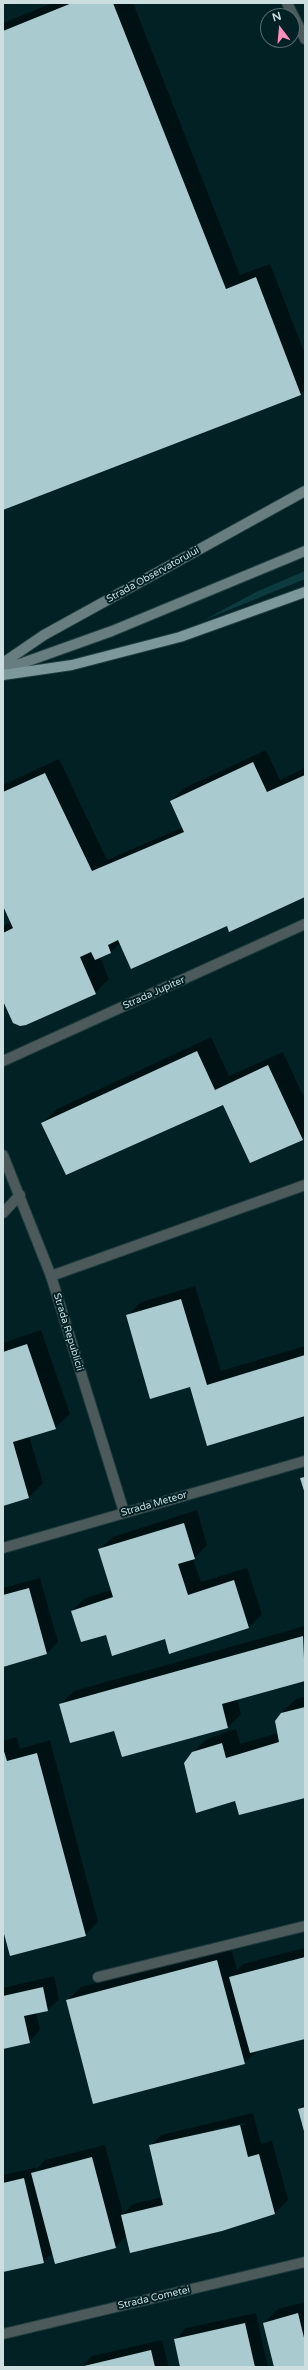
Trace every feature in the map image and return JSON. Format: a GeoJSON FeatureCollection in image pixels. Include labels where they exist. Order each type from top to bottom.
{"type":"FeatureCollection","features":[{"type":"Feature","properties":{"kind":"main road","name":"Strada Observatorului"},"geometry":{"type":"LineString","coordinates":[[3,662],[44,635],[305,491]]}},
{"type":"Feature","properties":{"kind":"main road"},"geometry":{"type":"LineString","coordinates":[[3,670],[106,633],[305,551]]}},
{"type":"Feature","properties":{"kind":"main road"},"geometry":{"type":"LineString","coordinates":[[3,675],[72,665],[180,637],[305,592]]}},
{"type":"Feature","properties":{"kind":"street"},"geometry":{"type":"LineString","coordinates":[[287,3],[305,39]]}},
{"type":"Feature","properties":{"kind":"street","name":"Strada Jupiter"},"geometry":{"type":"LineString","coordinates":[[3,1061],[305,924]]}},
{"type":"Feature","properties":{"kind":"street","name":"Strada Republicii"},"geometry":{"type":"LineString","coordinates":[[3,1155],[51,1276],[124,1512]]}},
{"type":"Feature","properties":{"kind":"street"},"geometry":{"type":"LineString","coordinates":[[51,1276],[305,1185]]}},
{"type":"Feature","properties":{"kind":"street"},"geometry":{"type":"LineString","coordinates":[[3,1213],[20,1195]]}},
{"type":"Feature","properties":{"kind":"street","name":"Strada Meteor"},"geometry":{"type":"LineString","coordinates":[[3,1548],[305,1461]]}},
{"type":"Feature","properties":{"kind":"street"},"geometry":{"type":"LineString","coordinates":[[98,1977],[305,1926]]}},
{"type":"Feature","properties":{"kind":"street","name":"Strada Cometei"},"geometry":{"type":"LineString","coordinates":[[3,2334],[305,2262]]}},
{"type":"Feature","properties":{"kind":"shaded area"},"geometry":{"type":"Polygon","coordinates":[[[305,571],[305,579],[202,621],[258,591],[305,571]]]}},
{"type":"Feature","properties":{"kind":"building"},"geometry":{"type":"Polygon","coordinates":[[[72,3],[113,3],[226,289],[256,277],[301,395],[3,510],[3,31],[72,3]]]}},
{"type":"Feature","properties":{"kind":"building"},"geometry":{"type":"Polygon","coordinates":[[[253,762],[267,792],[305,775],[305,897],[229,932],[227,926],[131,969],[118,940],[108,945],[111,953],[95,960],[91,952],[80,957],[96,994],[26,1025],[20,1026],[13,1023],[3,1001],[3,933],[13,928],[3,906],[3,792],[45,773],[92,871],[184,832],[170,801],[253,762]]]}},
{"type":"Feature","properties":{"kind":"building"},"geometry":{"type":"Polygon","coordinates":[[[197,1051],[215,1090],[268,1065],[303,1140],[250,1163],[223,1105],[66,1175],[41,1123],[197,1051]]]}},
{"type":"Feature","properties":{"kind":"building"},"geometry":{"type":"Polygon","coordinates":[[[181,1299],[207,1385],[305,1355],[305,1416],[207,1446],[190,1387],[150,1399],[126,1315],[181,1299]]]}},
{"type":"Feature","properties":{"kind":"building"},"geometry":{"type":"Polygon","coordinates":[[[27,1344],[56,1429],[13,1442],[29,1498],[3,1506],[3,1352],[27,1344]]]}},
{"type":"Feature","properties":{"kind":"building"},"geometry":{"type":"Polygon","coordinates":[[[305,1477],[305,1494],[300,1478],[305,1477]]]}},
{"type":"Feature","properties":{"kind":"building"},"geometry":{"type":"Polygon","coordinates":[[[184,1523],[195,1559],[178,1564],[188,1595],[234,1580],[249,1628],[169,1654],[165,1639],[112,1656],[106,1635],[81,1642],[71,1611],[113,1597],[98,1549],[184,1523]]]}},
{"type":"Feature","properties":{"kind":"building"},"geometry":{"type":"Polygon","coordinates":[[[29,1588],[47,1654],[3,1667],[3,1595],[29,1588]]]}},
{"type":"Feature","properties":{"kind":"building"},"geometry":{"type":"Polygon","coordinates":[[[303,1636],[305,1681],[222,1704],[228,1728],[122,1757],[114,1731],[70,1743],[59,1704],[303,1636]]]}},
{"type":"Feature","properties":{"kind":"building"},"geometry":{"type":"Polygon","coordinates":[[[305,1707],[305,1798],[239,1815],[235,1801],[196,1813],[184,1763],[192,1752],[222,1743],[226,1758],[279,1742],[275,1721],[281,1713],[305,1707]]]}},
{"type":"Feature","properties":{"kind":"building"},"geometry":{"type":"Polygon","coordinates":[[[3,1748],[7,1761],[37,1753],[86,1936],[10,1956],[3,1930],[3,1748]]]}},
{"type":"Feature","properties":{"kind":"building"},"geometry":{"type":"Polygon","coordinates":[[[305,1957],[305,2039],[250,2053],[229,1977],[305,1957]]]}},
{"type":"Feature","properties":{"kind":"building"},"geometry":{"type":"Polygon","coordinates":[[[217,1960],[245,2064],[93,2104],[66,2000],[217,1960]]]}},
{"type":"Feature","properties":{"kind":"building"},"geometry":{"type":"Polygon","coordinates":[[[43,1987],[48,2011],[24,2016],[30,2043],[3,2049],[3,1996],[43,1987]]]}},
{"type":"Feature","properties":{"kind":"building"},"geometry":{"type":"Polygon","coordinates":[[[305,2107],[305,2135],[298,2109],[305,2107]]]}},
{"type":"Feature","properties":{"kind":"building"},"geometry":{"type":"Polygon","coordinates":[[[240,2125],[248,2157],[259,2154],[275,2214],[222,2231],[130,2253],[121,2215],[163,2205],[149,2145],[240,2125]]]}},
{"type":"Feature","properties":{"kind":"building"},"geometry":{"type":"Polygon","coordinates":[[[92,2157],[116,2248],[55,2264],[31,2173],[92,2157]]]}},
{"type":"Feature","properties":{"kind":"building"},"geometry":{"type":"Polygon","coordinates":[[[24,2178],[44,2263],[3,2272],[3,2183],[24,2178]]]}},
{"type":"Feature","properties":{"kind":"building"},"geometry":{"type":"Polygon","coordinates":[[[298,2313],[305,2342],[305,2367],[274,2367],[263,2323],[298,2313]]]}},
{"type":"Feature","properties":{"kind":"building"},"geometry":{"type":"Polygon","coordinates":[[[245,2323],[255,2367],[180,2367],[174,2339],[245,2323]]]}},
{"type":"Feature","properties":{"kind":"building"},"geometry":{"type":"Polygon","coordinates":[[[151,2350],[155,2367],[84,2367],[84,2366],[151,2350]]]}}]}
